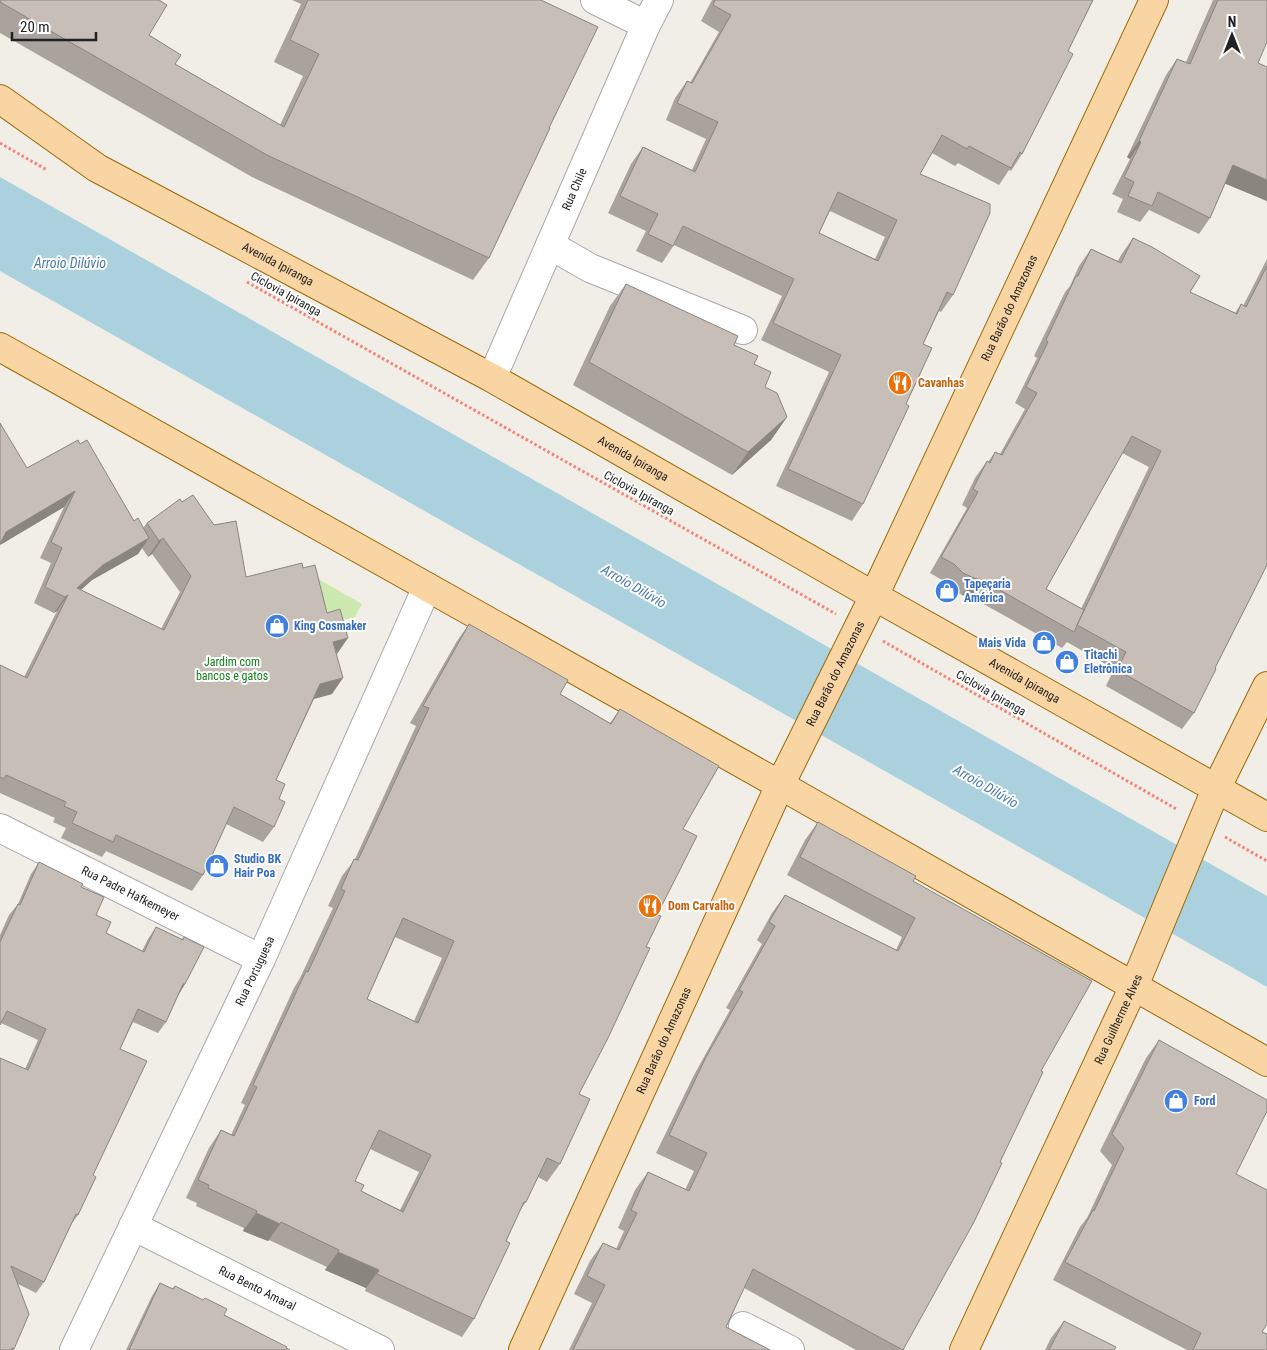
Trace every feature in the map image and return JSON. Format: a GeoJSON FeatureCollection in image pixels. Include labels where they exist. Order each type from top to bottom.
{"type":"FeatureCollection","features":[{"type":"Feature","properties":{"kind":"main road","name":"Rua Barão do Amazonas"},"geometry":{"type":"LineString","coordinates":[[523,1350],[780,785],[874,596],[1154,0]]}},
{"type":"Feature","properties":{"kind":"main road","name":"Avenida Ipiranga"},"geometry":{"type":"LineString","coordinates":[[0,99],[97,168],[492,378],[1267,817]]}},
{"type":"Feature","properties":{"kind":"main road"},"geometry":{"type":"LineString","coordinates":[[0,347],[780,785],[1267,1062]]}},
{"type":"Feature","properties":{"kind":"main road","name":"Rua Guilherme Alves"},"geometry":{"type":"LineString","coordinates":[[964,1350],[1134,986],[1216,789],[1267,686]]}},
{"type":"Feature","properties":{"kind":"street"},"geometry":{"type":"LineString","coordinates":[[595,0],[646,25]]}},
{"type":"Feature","properties":{"kind":"street","name":"Rua Chile"},"geometry":{"type":"LineString","coordinates":[[492,378],[646,25],[659,0]]}},
{"type":"Feature","properties":{"kind":"street"},"geometry":{"type":"LineString","coordinates":[[550,245],[590,268],[743,330]]}},
{"type":"Feature","properties":{"kind":"street","name":"Rua Portuguesa"},"geometry":{"type":"LineString","coordinates":[[74,1350],[262,959],[427,587]]}},
{"type":"Feature","properties":{"kind":"street","name":"Rua Padre Hafkemeyer"},"geometry":{"type":"LineString","coordinates":[[2,835],[262,959]]}},
{"type":"Feature","properties":{"kind":"street","name":"Rua Bento Amaral"},"geometry":{"type":"LineString","coordinates":[[133,1226],[380,1350]]}},
{"type":"Feature","properties":{"kind":"street"},"geometry":{"type":"LineString","coordinates":[[742,1326],[790,1350]]}},
{"type":"Feature","properties":{"kind":"path"},"geometry":{"type":"LineString","coordinates":[[0,143],[52,172]]}},
{"type":"Feature","properties":{"kind":"path","name":"Ciclovia Ipiranga"},"geometry":{"type":"LineString","coordinates":[[243,280],[1200,829],[1267,861]]}},
{"type":"Feature","properties":{"kind":"green space"},"geometry":{"type":"Polygon","coordinates":[[[315,577],[362,604],[354,618],[313,623],[315,577]]]}},
{"type":"Feature","properties":{"kind":"water","name":"Arroio Dilúvio"},"geometry":{"type":"Polygon","coordinates":[[[0,177],[1267,896],[1267,987],[0,271],[0,177]]]}},
{"type":"Feature","properties":{"kind":"building"},"geometry":{"type":"Polygon","coordinates":[[[0,0],[159,0],[167,5],[149,35],[181,55],[175,64],[284,127],[319,54],[290,40],[308,0],[541,0],[598,27],[489,258],[267,155],[0,2],[0,0]]]}},
{"type":"Feature","properties":{"kind":"building"},"geometry":{"type":"Polygon","coordinates":[[[715,0],[1093,0],[1068,51],[1073,54],[1022,154],[1020,152],[1011,168],[969,146],[967,149],[942,135],[920,174],[990,204],[990,213],[953,295],[947,292],[923,344],[932,348],[906,404],[909,406],[863,504],[788,469],[841,355],[773,323],[794,279],[683,226],[673,246],[648,234],[658,214],[620,196],[643,147],[695,172],[718,122],[677,103],[687,81],[692,83],[731,15],[713,5],[715,0]],[[838,192],[819,233],[878,261],[897,220],[838,192]]]}},
{"type":"Feature","properties":{"kind":"building"},"geometry":{"type":"Polygon","coordinates":[[[1218,0],[1267,0],[1267,42],[1258,63],[1267,67],[1267,180],[1233,165],[1210,218],[1158,192],[1152,206],[1128,196],[1134,182],[1124,177],[1177,59],[1190,64],[1218,0]]]}},
{"type":"Feature","properties":{"kind":"building"},"geometry":{"type":"Polygon","coordinates":[[[1133,238],[1152,247],[1200,276],[1190,292],[1237,314],[1241,304],[1246,307],[1267,266],[1267,565],[1194,713],[1117,670],[1126,652],[1077,625],[1074,632],[982,580],[963,573],[954,564],[941,557],[978,492],[973,489],[987,461],[990,463],[995,452],[1002,455],[1037,393],[1026,387],[1048,342],[1046,340],[1076,276],[1078,276],[1091,249],[1121,263],[1133,238]],[[1132,436],[1046,589],[1084,610],[1080,619],[1161,451],[1132,436]]]}},
{"type":"Feature","properties":{"kind":"building"},"geometry":{"type":"Polygon","coordinates":[[[626,284],[738,336],[734,345],[758,356],[754,364],[771,372],[765,387],[777,393],[787,417],[748,452],[589,362],[626,284]]]}},
{"type":"Feature","properties":{"kind":"building"},"geometry":{"type":"Polygon","coordinates":[[[0,423],[27,468],[78,440],[80,444],[87,440],[134,521],[138,518],[149,538],[103,565],[77,588],[164,630],[191,576],[163,538],[159,541],[147,523],[180,499],[182,502],[193,495],[214,525],[236,521],[246,577],[302,563],[303,568],[315,565],[327,613],[340,609],[348,638],[333,642],[343,678],[320,684],[276,780],[285,784],[279,799],[285,802],[274,827],[234,807],[203,875],[116,835],[113,842],[72,823],[77,812],[64,806],[66,802],[6,775],[4,779],[0,777],[0,665],[27,678],[68,595],[65,597],[45,587],[62,548],[51,542],[75,491],[6,532],[0,544],[0,423]]]}},
{"type":"Feature","properties":{"kind":"building"},"geometry":{"type":"Polygon","coordinates":[[[469,624],[568,680],[560,694],[611,724],[620,709],[719,766],[683,829],[697,836],[657,915],[661,916],[646,947],[650,948],[608,1038],[579,1094],[590,1099],[560,1164],[547,1158],[506,1241],[510,1243],[474,1319],[377,1274],[379,1270],[338,1252],[339,1250],[281,1222],[280,1224],[256,1213],[257,1211],[208,1188],[209,1185],[198,1180],[221,1130],[234,1136],[257,1087],[253,1085],[345,891],[341,889],[354,859],[358,860],[429,708],[423,706],[469,624]],[[403,918],[367,999],[418,1023],[454,941],[403,918]],[[379,1130],[355,1181],[364,1185],[361,1191],[403,1212],[431,1155],[379,1130]]]}},
{"type":"Feature","properties":{"kind":"building"},"geometry":{"type":"Polygon","coordinates":[[[818,822],[916,876],[913,881],[1092,981],[1041,1071],[1043,1072],[974,1222],[903,1350],[753,1269],[726,1327],[770,1350],[573,1350],[605,1285],[587,1276],[603,1243],[619,1250],[637,1213],[631,1210],[648,1172],[689,1191],[707,1153],[669,1135],[706,1057],[743,992],[739,990],[775,926],[769,922],[785,895],[898,951],[915,918],[800,857],[818,822]]]}},
{"type":"Feature","properties":{"kind":"building"},"geometry":{"type":"Polygon","coordinates":[[[39,862],[83,884],[81,887],[104,897],[96,915],[111,922],[106,933],[144,952],[156,927],[183,940],[184,937],[204,947],[185,984],[183,984],[166,1022],[138,1009],[120,1049],[147,1061],[93,1175],[96,1177],[78,1215],[76,1214],[44,1282],[11,1266],[29,1314],[14,1349],[0,1350],[0,1058],[28,1070],[46,1029],[7,1011],[0,1025],[0,942],[18,904],[20,905],[39,862]]]}},
{"type":"Feature","properties":{"kind":"building"},"geometry":{"type":"Polygon","coordinates":[[[1159,1040],[1267,1100],[1267,1111],[1236,1174],[1267,1190],[1267,1324],[1262,1332],[1267,1334],[1267,1350],[1193,1350],[1201,1333],[1065,1262],[1094,1211],[1124,1148],[1112,1134],[1159,1040]]]}},
{"type":"Feature","properties":{"kind":"building"},"geometry":{"type":"Polygon","coordinates":[[[160,1283],[173,1289],[175,1286],[227,1309],[224,1315],[290,1350],[129,1350],[160,1283]]]}},
{"type":"Feature","properties":{"kind":"building"},"geometry":{"type":"Polygon","coordinates":[[[1064,1321],[1116,1347],[1114,1350],[1049,1350],[1064,1321]]]}},
{"type":"Feature","properties":{"kind":"place","name":"Cavanhas"},"geometry":{"type":"Point","coordinates":[900,383]}},
{"type":"Feature","properties":{"kind":"place","name":"Tapeçaria América"},"geometry":{"type":"Point","coordinates":[947,591]}},
{"type":"Feature","properties":{"kind":"place","name":"King Cosmaker"},"geometry":{"type":"Point","coordinates":[277,626]}},
{"type":"Feature","properties":{"kind":"place","name":"Mais Vida"},"geometry":{"type":"Point","coordinates":[1044,643]}},
{"type":"Feature","properties":{"kind":"place","name":"Titachi Eletrônica"},"geometry":{"type":"Point","coordinates":[1067,662]}},
{"type":"Feature","properties":{"kind":"place","name":"Studio BK Hair Poa"},"geometry":{"type":"Point","coordinates":[217,866]}},
{"type":"Feature","properties":{"kind":"place","name":"Dom Carvalho"},"geometry":{"type":"Point","coordinates":[650,906]}},
{"type":"Feature","properties":{"kind":"place","name":"Ford"},"geometry":{"type":"Point","coordinates":[1176,1101]}},
{"type":"Feature","properties":{"kind":"park label","name":"Jardim com bancos e gatos"},"geometry":{"type":"Point","coordinates":[232,669]}}]}
